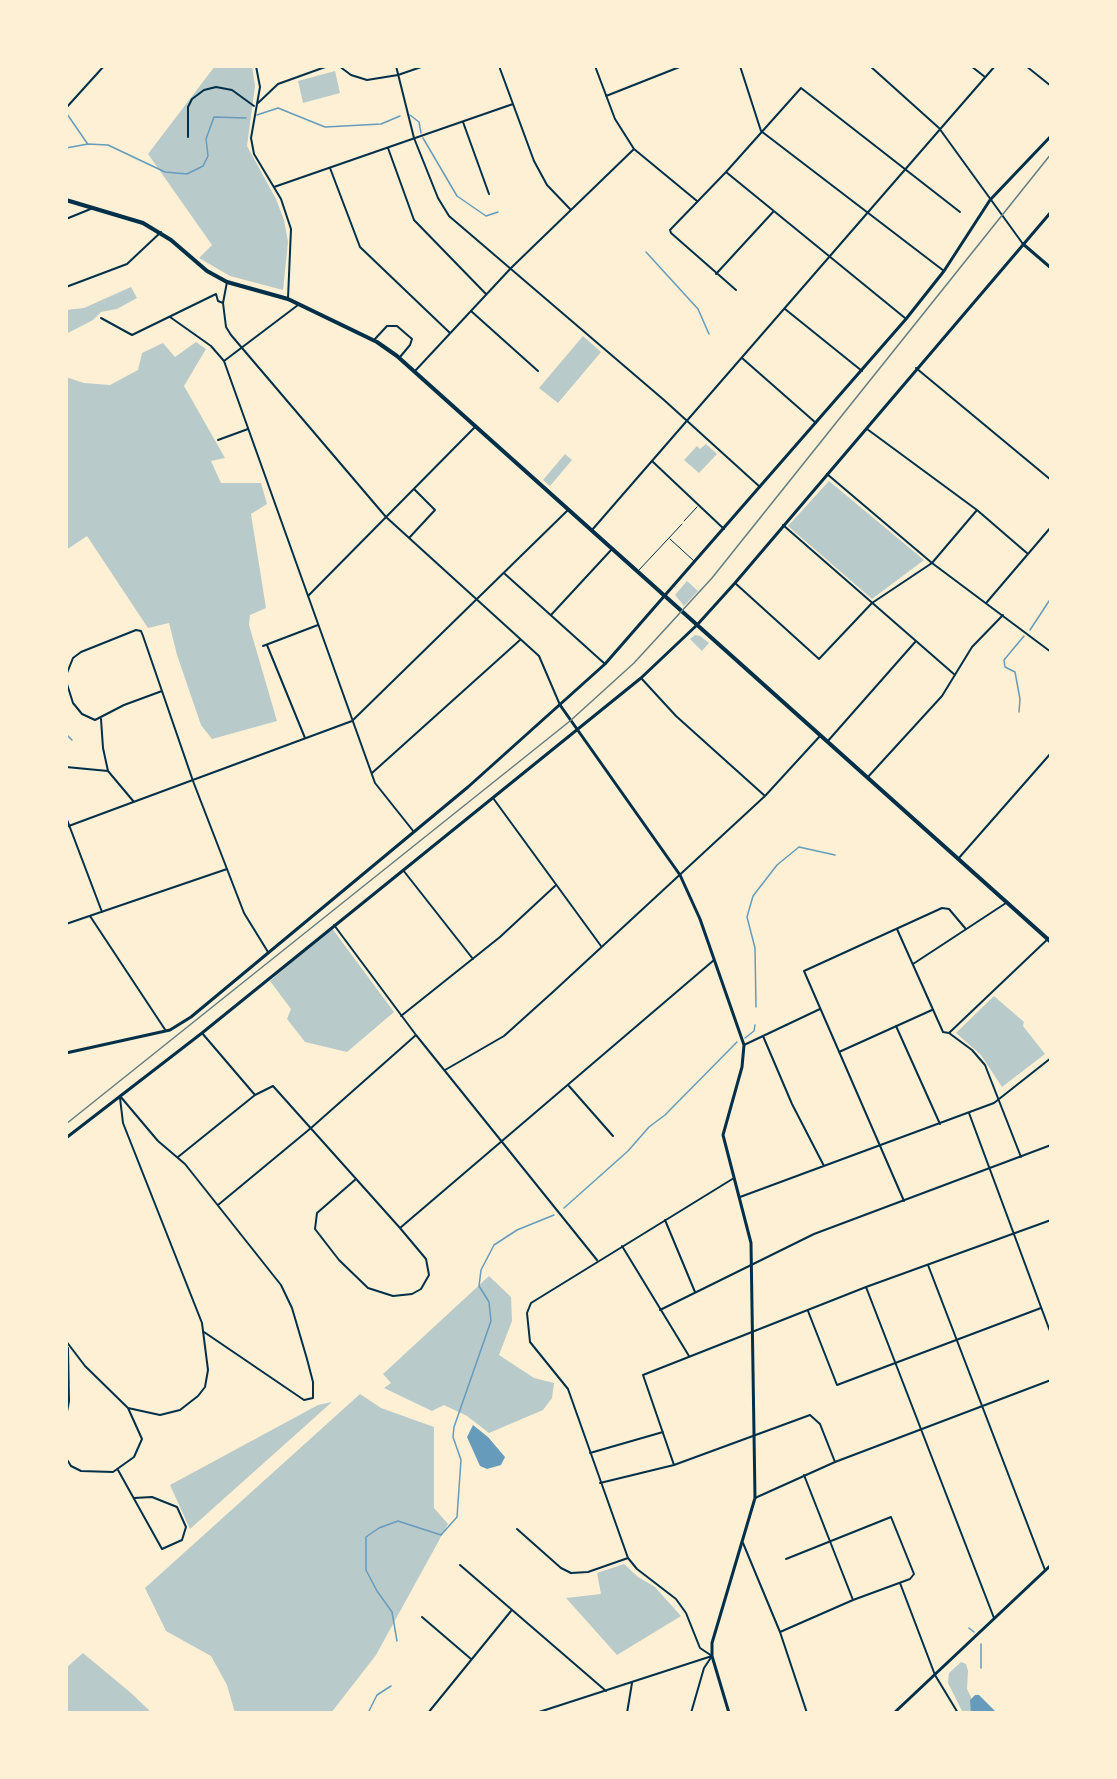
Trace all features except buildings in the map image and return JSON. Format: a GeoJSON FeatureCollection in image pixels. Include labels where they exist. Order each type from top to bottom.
{"type":"FeatureCollection","features":[{"type":"Feature","properties":{"kind":"main road"},"geometry":{"type":"LineString","coordinates":[[66,200],[143,223],[160,232],[206,271],[227,282],[288,299],[374,340],[399,358],[1006,903],[1050,939]]}},
{"type":"Feature","properties":{"kind":"street"},"geometry":{"type":"LineString","coordinates":[[66,108],[104,66]]}},
{"type":"Feature","properties":{"kind":"street"},"geometry":{"type":"LineString","coordinates":[[256,66],[260,87],[251,138],[254,154],[287,214],[292,237],[288,299]]}},
{"type":"Feature","properties":{"kind":"street"},"geometry":{"type":"LineString","coordinates":[[255,107],[267,92],[278,84],[328,66]]}},
{"type":"Feature","properties":{"kind":"street"},"geometry":{"type":"LineString","coordinates":[[339,66],[351,75],[367,80],[398,75],[424,66]]}},
{"type":"Feature","properties":{"kind":"street"},"geometry":{"type":"LineString","coordinates":[[396,66],[414,138],[444,209],[687,421],[760,488]]}},
{"type":"Feature","properties":{"kind":"street"},"geometry":{"type":"LineString","coordinates":[[499,66],[541,175],[570,210]]}},
{"type":"Feature","properties":{"kind":"street"},"geometry":{"type":"LineString","coordinates":[[595,66],[623,134],[634,149],[697,201]]}},
{"type":"Feature","properties":{"kind":"street"},"geometry":{"type":"LineString","coordinates":[[606,97],[682,66]]}},
{"type":"Feature","properties":{"kind":"street"},"geometry":{"type":"LineString","coordinates":[[740,66],[761,131],[944,271]]}},
{"type":"Feature","properties":{"kind":"street"},"geometry":{"type":"LineString","coordinates":[[870,66],[939,128],[1023,244],[1051,268]]}},
{"type":"Feature","properties":{"kind":"street"},"geometry":{"type":"LineString","coordinates":[[971,66],[985,77]]}},
{"type":"Feature","properties":{"kind":"street"},"geometry":{"type":"LineString","coordinates":[[592,530],[995,66]]}},
{"type":"Feature","properties":{"kind":"street"},"geometry":{"type":"LineString","coordinates":[[1026,66],[1051,86]]}},
{"type":"Feature","properties":{"kind":"street"},"geometry":{"type":"LineString","coordinates":[[188,137],[188,106],[192,99],[204,90],[216,87],[232,90],[255,107]]}},
{"type":"Feature","properties":{"kind":"street"},"geometry":{"type":"LineString","coordinates":[[736,290],[671,234],[670,230],[726,172],[801,88],[960,212]]}},
{"type":"Feature","properties":{"kind":"street"},"geometry":{"type":"LineString","coordinates":[[274,187],[513,104]]}},
{"type":"Feature","properties":{"kind":"street"},"geometry":{"type":"LineString","coordinates":[[463,122],[489,194]]}},
{"type":"Feature","properties":{"kind":"street"},"geometry":{"type":"LineString","coordinates":[[66,1053],[166,1032],[191,1017],[414,832],[560,705],[604,664],[666,596],[862,371],[944,271],[990,200],[1051,136]]}},
{"type":"Feature","properties":{"kind":"street"},"geometry":{"type":"LineString","coordinates":[[388,148],[414,220],[487,294]]}},
{"type":"Feature","properties":{"kind":"street"},"geometry":{"type":"LineString","coordinates":[[414,372],[511,268],[634,149]]}},
{"type":"Feature","properties":{"kind":"street"},"geometry":{"type":"LineString","coordinates":[[330,168],[360,247],[450,333]]}},
{"type":"Feature","properties":{"kind":"street"},"geometry":{"type":"LineString","coordinates":[[726,172],[906,319]]}},
{"type":"Feature","properties":{"kind":"street"},"geometry":{"type":"LineString","coordinates":[[66,219],[93,208]]}},
{"type":"Feature","properties":{"kind":"street"},"geometry":{"type":"LineString","coordinates":[[716,274],[774,212]]}},
{"type":"Feature","properties":{"kind":"street"},"geometry":{"type":"LineString","coordinates":[[66,1138],[202,1033],[641,678],[697,625],[735,583],[1051,212]]}},
{"type":"Feature","properties":{"kind":"street"},"geometry":{"type":"LineString","coordinates":[[66,288],[126,264],[160,232]]}},
{"type":"Feature","properties":{"kind":"street"},"geometry":{"type":"LineString","coordinates":[[227,282],[223,303],[226,327],[241,348],[386,517],[539,656],[560,705],[577,732],[680,875],[714,960],[744,1045],[742,1067],[723,1130],[750,1235],[753,1264],[755,1498],[714,1634],[712,1656],[729,1713]]}},
{"type":"Feature","properties":{"kind":"street"},"geometry":{"type":"LineString","coordinates":[[101,318],[132,335],[216,294],[218,301],[223,303]]}},
{"type":"Feature","properties":{"kind":"street"},"geometry":{"type":"LineString","coordinates":[[224,361],[299,305]]}},
{"type":"Feature","properties":{"kind":"street"},"geometry":{"type":"LineString","coordinates":[[785,309],[862,371]]}},
{"type":"Feature","properties":{"kind":"street"},"geometry":{"type":"LineString","coordinates":[[471,311],[538,371]]}},
{"type":"Feature","properties":{"kind":"street"},"geometry":{"type":"LineString","coordinates":[[170,317],[210,346],[224,361],[378,788],[414,832]]}},
{"type":"Feature","properties":{"kind":"street"},"geometry":{"type":"LineString","coordinates":[[374,340],[387,326],[397,326],[412,339],[399,358]]}},
{"type":"Feature","properties":{"kind":"street"},"geometry":{"type":"LineString","coordinates":[[742,358],[816,423]]}},
{"type":"Feature","properties":{"kind":"street"},"geometry":{"type":"LineString","coordinates":[[916,368],[1051,480]]}},
{"type":"Feature","properties":{"kind":"street"},"geometry":{"type":"LineString","coordinates":[[308,596],[476,426]]}},
{"type":"Feature","properties":{"kind":"street"},"geometry":{"type":"LineString","coordinates":[[866,428],[977,510],[1028,554]]}},
{"type":"Feature","properties":{"kind":"street"},"geometry":{"type":"LineString","coordinates":[[218,440],[248,429]]}},
{"type":"Feature","properties":{"kind":"street"},"geometry":{"type":"LineString","coordinates":[[652,461],[724,529]]}},
{"type":"Feature","properties":{"kind":"street"},"geometry":{"type":"LineString","coordinates":[[827,474],[932,563],[1051,652]]}},
{"type":"Feature","properties":{"kind":"street"},"geometry":{"type":"LineString","coordinates":[[409,538],[435,510],[414,489]]}},
{"type":"Feature","properties":{"kind":"street"},"geometry":{"type":"LineString","coordinates":[[68,826],[352,721],[505,574],[568,509]]}},
{"type":"Feature","properties":{"kind":"street"},"geometry":{"type":"LineString","coordinates":[[735,583],[819,659],[872,603],[932,563],[977,510]]}},
{"type":"Feature","properties":{"kind":"street"},"geometry":{"type":"LineString","coordinates":[[783,525],[955,675]]}},
{"type":"Feature","properties":{"kind":"street"},"geometry":{"type":"LineString","coordinates":[[987,602],[1051,527]]}},
{"type":"Feature","properties":{"kind":"street"},"geometry":{"type":"LineString","coordinates":[[551,615],[612,548]]}},
{"type":"Feature","properties":{"kind":"street"},"geometry":{"type":"LineString","coordinates":[[505,574],[604,664]]}},
{"type":"Feature","properties":{"kind":"street"},"geometry":{"type":"LineString","coordinates":[[867,778],[942,696],[972,647],[1003,614]]}},
{"type":"Feature","properties":{"kind":"street"},"geometry":{"type":"LineString","coordinates":[[263,646],[318,625]]}},
{"type":"Feature","properties":{"kind":"street"},"geometry":{"type":"LineString","coordinates":[[162,691],[124,705],[101,719],[89,718],[82,714],[73,703],[66,684],[69,664],[77,655],[136,630],[143,636],[162,691],[193,781],[244,913],[269,953]]}},
{"type":"Feature","properties":{"kind":"street"},"geometry":{"type":"LineString","coordinates":[[372,773],[520,640]]}},
{"type":"Feature","properties":{"kind":"street"},"geometry":{"type":"LineString","coordinates":[[827,742],[916,641]]}},
{"type":"Feature","properties":{"kind":"street"},"geometry":{"type":"LineString","coordinates":[[267,645],[305,738]]}},
{"type":"Feature","properties":{"kind":"street"},"geometry":{"type":"LineString","coordinates":[[641,678],[676,716],[765,796]]}},
{"type":"Feature","properties":{"kind":"street"},"geometry":{"type":"LineString","coordinates":[[101,719],[108,771],[134,802]]}},
{"type":"Feature","properties":{"kind":"street"},"geometry":{"type":"LineString","coordinates":[[445,1070],[504,1036],[765,796],[820,736]]}},
{"type":"Feature","properties":{"kind":"street"},"geometry":{"type":"LineString","coordinates":[[958,859],[1050,755]]}},
{"type":"Feature","properties":{"kind":"street"},"geometry":{"type":"LineString","coordinates":[[66,767],[108,771]]}},
{"type":"Feature","properties":{"kind":"street"},"geometry":{"type":"LineString","coordinates":[[493,798],[601,946]]}},
{"type":"Feature","properties":{"kind":"street"},"geometry":{"type":"LineString","coordinates":[[66,817],[102,912]]}},
{"type":"Feature","properties":{"kind":"street"},"geometry":{"type":"LineString","coordinates":[[66,924],[227,869]]}},
{"type":"Feature","properties":{"kind":"street"},"geometry":{"type":"LineString","coordinates":[[403,870],[473,959]]}},
{"type":"Feature","properties":{"kind":"street"},"geometry":{"type":"LineString","coordinates":[[401,1016],[473,959],[555,886]]}},
{"type":"Feature","properties":{"kind":"street"},"geometry":{"type":"LineString","coordinates":[[913,964],[1006,903]]}},
{"type":"Feature","properties":{"kind":"street"},"geometry":{"type":"LineString","coordinates":[[904,1200],[882,1145],[804,971],[946,908],[965,928]]}},
{"type":"Feature","properties":{"kind":"street"},"geometry":{"type":"LineString","coordinates":[[90,916],[166,1032]]}},
{"type":"Feature","properties":{"kind":"street"},"geometry":{"type":"LineString","coordinates":[[334,925],[401,1016],[597,1260]]}},
{"type":"Feature","properties":{"kind":"street"},"geometry":{"type":"LineString","coordinates":[[897,929],[943,1032],[949,1033],[981,1059],[1000,1099],[1021,1156]]}},
{"type":"Feature","properties":{"kind":"street"},"geometry":{"type":"LineString","coordinates":[[949,1033],[1050,939]]}},
{"type":"Feature","properties":{"kind":"street"},"geometry":{"type":"LineString","coordinates":[[400,1228],[714,960]]}},
{"type":"Feature","properties":{"kind":"street"},"geometry":{"type":"LineString","coordinates":[[744,1045],[820,1009]]}},
{"type":"Feature","properties":{"kind":"street"},"geometry":{"type":"LineString","coordinates":[[839,1052],[933,1010]]}},
{"type":"Feature","properties":{"kind":"street"},"geometry":{"type":"LineString","coordinates":[[896,1026],[940,1124]]}},
{"type":"Feature","properties":{"kind":"street"},"geometry":{"type":"LineString","coordinates":[[202,1033],[255,1095]]}},
{"type":"Feature","properties":{"kind":"street"},"geometry":{"type":"LineString","coordinates":[[218,1205],[311,1128],[416,1035]]}},
{"type":"Feature","properties":{"kind":"street"},"geometry":{"type":"LineString","coordinates":[[764,1036],[792,1104],[824,1166]]}},
{"type":"Feature","properties":{"kind":"street"},"geometry":{"type":"LineString","coordinates":[[740,1197],[969,1113],[1000,1099],[1051,1058]]}},
{"type":"Feature","properties":{"kind":"street"},"geometry":{"type":"LineString","coordinates":[[178,1157],[255,1095],[273,1086],[400,1228],[426,1259],[429,1275],[421,1289],[412,1294],[393,1296],[377,1293],[354,1276],[315,1229],[317,1213],[356,1179]]}},
{"type":"Feature","properties":{"kind":"street"},"geometry":{"type":"LineString","coordinates":[[569,1086],[613,1136]]}},
{"type":"Feature","properties":{"kind":"street"},"geometry":{"type":"LineString","coordinates":[[120,1096],[158,1141],[178,1157],[281,1285],[292,1308],[313,1382],[313,1398],[307,1401],[204,1332]]}},
{"type":"Feature","properties":{"kind":"street"},"geometry":{"type":"LineString","coordinates":[[120,1096],[123,1123],[204,1332],[207,1378],[198,1396],[170,1413],[150,1414],[128,1408]]}},
{"type":"Feature","properties":{"kind":"street"},"geometry":{"type":"LineString","coordinates":[[969,1113],[1051,1334]]}},
{"type":"Feature","properties":{"kind":"street"},"geometry":{"type":"LineString","coordinates":[[660,1310],[814,1234],[1051,1144]]}},
{"type":"Feature","properties":{"kind":"street"},"geometry":{"type":"LineString","coordinates":[[712,1656],[700,1648],[686,1613],[676,1599],[637,1569],[628,1558],[567,1389],[532,1346],[527,1326],[527,1308],[531,1303],[597,1260],[734,1178]]}},
{"type":"Feature","properties":{"kind":"street"},"geometry":{"type":"LineString","coordinates":[[665,1220],[695,1292]]}},
{"type":"Feature","properties":{"kind":"street"},"geometry":{"type":"LineString","coordinates":[[674,1465],[643,1375],[866,1287],[1051,1220]]}},
{"type":"Feature","properties":{"kind":"street"},"geometry":{"type":"LineString","coordinates":[[622,1246],[689,1356]]}},
{"type":"Feature","properties":{"kind":"street"},"geometry":{"type":"LineString","coordinates":[[928,1264],[1045,1570]]}},
{"type":"Feature","properties":{"kind":"street"},"geometry":{"type":"LineString","coordinates":[[866,1287],[994,1619]]}},
{"type":"Feature","properties":{"kind":"street"},"geometry":{"type":"LineString","coordinates":[[808,1311],[837,1385],[1041,1308]]}},
{"type":"Feature","properties":{"kind":"street"},"geometry":{"type":"LineString","coordinates":[[66,1341],[68,1347],[66,1417]]}},
{"type":"Feature","properties":{"kind":"street"},"geometry":{"type":"LineString","coordinates":[[66,1458],[71,1466],[81,1471],[118,1470],[134,1457],[141,1446],[140,1434],[128,1408],[68,1347]]}},
{"type":"Feature","properties":{"kind":"street"},"geometry":{"type":"LineString","coordinates":[[755,1498],[835,1462],[1051,1380]]}},
{"type":"Feature","properties":{"kind":"street"},"geometry":{"type":"LineString","coordinates":[[600,1483],[674,1465],[810,1415],[820,1424],[835,1462]]}},
{"type":"Feature","properties":{"kind":"street"},"geometry":{"type":"LineString","coordinates":[[590,1453],[663,1432]]}},
{"type":"Feature","properties":{"kind":"street"},"geometry":{"type":"LineString","coordinates":[[118,1470],[162,1550],[170,1548],[185,1536],[186,1527],[180,1512],[165,1501],[152,1497],[134,1498]]}},
{"type":"Feature","properties":{"kind":"street"},"geometry":{"type":"LineString","coordinates":[[804,1475],[853,1600]]}},
{"type":"Feature","properties":{"kind":"street"},"geometry":{"type":"LineString","coordinates":[[780,1632],[853,1600],[912,1578],[914,1574],[891,1517],[786,1559]]}},
{"type":"Feature","properties":{"kind":"street"},"geometry":{"type":"LineString","coordinates":[[517,1529],[561,1568],[571,1573],[588,1572],[628,1558]]}},
{"type":"Feature","properties":{"kind":"street"},"geometry":{"type":"LineString","coordinates":[[742,1540],[780,1632],[807,1713]]}},
{"type":"Feature","properties":{"kind":"street"},"geometry":{"type":"LineString","coordinates":[[460,1564],[606,1691]]}},
{"type":"Feature","properties":{"kind":"street"},"geometry":{"type":"LineString","coordinates":[[894,1713],[1051,1565]]}},
{"type":"Feature","properties":{"kind":"street"},"geometry":{"type":"LineString","coordinates":[[900,1583],[935,1675],[958,1713]]}},
{"type":"Feature","properties":{"kind":"street"},"geometry":{"type":"LineString","coordinates":[[428,1713],[512,1610]]}},
{"type":"Feature","properties":{"kind":"street"},"geometry":{"type":"LineString","coordinates":[[422,1617],[471,1659]]}},
{"type":"Feature","properties":{"kind":"street"},"geometry":{"type":"LineString","coordinates":[[536,1713],[712,1656]]}},
{"type":"Feature","properties":{"kind":"street"},"geometry":{"type":"LineString","coordinates":[[691,1713],[704,1668],[712,1656]]}},
{"type":"Feature","properties":{"kind":"street"},"geometry":{"type":"LineString","coordinates":[[627,1713],[632,1682]]}},
{"type":"Feature","properties":{"kind":"lane"},"geometry":{"type":"LineString","coordinates":[[684,521],[699,505]]}},
{"type":"Feature","properties":{"kind":"lane"},"geometry":{"type":"LineString","coordinates":[[638,572],[682,524]]}},
{"type":"Feature","properties":{"kind":"lane"},"geometry":{"type":"LineString","coordinates":[[669,538],[695,562]]}},
{"type":"Feature","properties":{"kind":"shaded area"},"geometry":{"type":"Polygon","coordinates":[[[215,66],[252,66],[255,86],[247,146],[276,199],[284,220],[288,242],[283,290],[230,276],[199,258],[212,245],[148,154],[215,66]]]}},
{"type":"Feature","properties":{"kind":"shaded area"},"geometry":{"type":"Polygon","coordinates":[[[335,71],[340,93],[303,103],[298,81],[335,71]]]}},
{"type":"Feature","properties":{"kind":"shaded area"},"geometry":{"type":"Polygon","coordinates":[[[131,287],[137,298],[117,309],[101,312],[93,320],[66,334],[66,310],[84,308],[131,287]]]}},
{"type":"Feature","properties":{"kind":"shaded area"},"geometry":{"type":"Polygon","coordinates":[[[583,336],[601,352],[558,403],[539,388],[583,336]]]}},
{"type":"Feature","properties":{"kind":"shaded area"},"geometry":{"type":"Polygon","coordinates":[[[196,342],[206,349],[184,386],[225,458],[211,461],[221,483],[261,483],[267,504],[251,514],[266,608],[250,615],[249,625],[277,721],[212,739],[201,725],[177,655],[169,623],[148,628],[87,536],[66,550],[66,377],[84,383],[110,385],[138,370],[142,353],[163,343],[175,357],[196,342]]]}},
{"type":"Feature","properties":{"kind":"shaded area"},"geometry":{"type":"Polygon","coordinates":[[[706,444],[717,454],[699,473],[684,460],[697,446],[700,449],[706,444]]]}},
{"type":"Feature","properties":{"kind":"shaded area"},"geometry":{"type":"Polygon","coordinates":[[[565,454],[572,460],[550,486],[543,480],[565,454]]]}},
{"type":"Feature","properties":{"kind":"shaded area"},"geometry":{"type":"Polygon","coordinates":[[[829,481],[924,560],[872,599],[788,526],[829,481]]]}},
{"type":"Feature","properties":{"kind":"shaded area"},"geometry":{"type":"Polygon","coordinates":[[[687,581],[698,591],[684,606],[675,595],[687,581]]]}},
{"type":"Feature","properties":{"kind":"shaded area"},"geometry":{"type":"Polygon","coordinates":[[[695,635],[709,643],[702,651],[690,639],[695,635]]]}},
{"type":"Feature","properties":{"kind":"shaded area"},"geometry":{"type":"Polygon","coordinates":[[[331,927],[394,1012],[347,1052],[305,1042],[287,1019],[291,1009],[270,981],[331,927]]]}},
{"type":"Feature","properties":{"kind":"shaded area"},"geometry":{"type":"Polygon","coordinates":[[[994,996],[1024,1022],[1023,1026],[1045,1054],[1002,1087],[981,1055],[956,1033],[994,996]]]}},
{"type":"Feature","properties":{"kind":"shaded area"},"geometry":{"type":"Polygon","coordinates":[[[489,1276],[511,1297],[512,1321],[499,1355],[534,1378],[554,1383],[552,1398],[543,1410],[489,1433],[467,1416],[444,1405],[432,1411],[384,1388],[391,1383],[383,1374],[489,1276]]]}},
{"type":"Feature","properties":{"kind":"shaded area"},"geometry":{"type":"Polygon","coordinates":[[[360,1394],[381,1408],[434,1427],[434,1508],[448,1524],[376,1655],[331,1713],[235,1713],[227,1685],[211,1656],[166,1631],[145,1588],[360,1394]]]}},
{"type":"Feature","properties":{"kind":"shaded area"},"geometry":{"type":"Polygon","coordinates":[[[332,1402],[190,1529],[170,1485],[318,1405],[332,1402]]]}},
{"type":"Feature","properties":{"kind":"shaded area"},"geometry":{"type":"Polygon","coordinates":[[[624,1564],[638,1577],[655,1587],[681,1616],[617,1655],[566,1598],[601,1594],[597,1573],[624,1564]]]}},
{"type":"Feature","properties":{"kind":"shaded area"},"geometry":{"type":"Polygon","coordinates":[[[83,1653],[152,1713],[66,1713],[66,1668],[83,1653]]]}},
{"type":"Feature","properties":{"kind":"shaded area"},"geometry":{"type":"Polygon","coordinates":[[[961,1662],[966,1664],[968,1671],[967,1689],[971,1697],[971,1713],[963,1713],[948,1683],[949,1673],[961,1662]]]}},
{"type":"Feature","properties":{"kind":"water"},"geometry":{"type":"Polygon","coordinates":[[[473,1425],[488,1437],[505,1457],[501,1465],[487,1469],[480,1466],[467,1437],[473,1425]]]}},
{"type":"Feature","properties":{"kind":"water"},"geometry":{"type":"Polygon","coordinates":[[[975,1695],[979,1695],[997,1713],[971,1713],[970,1700],[975,1695]]]}},
{"type":"Feature","properties":{"kind":"waterway"},"geometry":{"type":"LineString","coordinates":[[257,115],[278,108],[325,127],[381,124],[400,116]]}},
{"type":"Feature","properties":{"kind":"waterway"},"geometry":{"type":"LineString","coordinates":[[67,114],[87,143]]}},
{"type":"Feature","properties":{"kind":"waterway"},"geometry":{"type":"LineString","coordinates":[[410,115],[419,122],[421,133]]}},
{"type":"Feature","properties":{"kind":"waterway"},"geometry":{"type":"LineString","coordinates":[[66,148],[88,144],[108,145],[165,172],[187,174],[203,166],[208,156],[206,139],[214,117],[246,118]]}},
{"type":"Feature","properties":{"kind":"waterway"},"geometry":{"type":"LineString","coordinates":[[423,138],[457,196],[486,216],[498,212]]}},
{"type":"Feature","properties":{"kind":"waterway"},"geometry":{"type":"LineString","coordinates":[[646,252],[698,309],[709,334]]}},
{"type":"Feature","properties":{"kind":"waterway"},"geometry":{"type":"LineString","coordinates":[[1030,630],[1051,598]]}},
{"type":"Feature","properties":{"kind":"waterway"},"geometry":{"type":"LineString","coordinates":[[1019,712],[1020,699],[1015,672],[1005,667],[1004,660],[1024,636]]}},
{"type":"Feature","properties":{"kind":"waterway"},"geometry":{"type":"LineString","coordinates":[[66,734],[72,740]]}},
{"type":"Feature","properties":{"kind":"waterway"},"geometry":{"type":"LineString","coordinates":[[756,1007],[755,948],[747,917],[753,896],[777,865],[799,847],[835,855]]}},
{"type":"Feature","properties":{"kind":"waterway"},"geometry":{"type":"LineString","coordinates":[[745,1038],[754,1031],[755,1025]]}},
{"type":"Feature","properties":{"kind":"waterway"},"geometry":{"type":"LineString","coordinates":[[564,1208],[628,1151],[649,1127],[665,1115],[737,1042]]}},
{"type":"Feature","properties":{"kind":"waterway"},"geometry":{"type":"LineString","coordinates":[[397,1641],[392,1612],[366,1570],[366,1537],[379,1528],[398,1521],[441,1535],[457,1517],[461,1460],[453,1437],[454,1427],[491,1321],[489,1302],[479,1286],[481,1270],[494,1245],[517,1230],[554,1215]]}},
{"type":"Feature","properties":{"kind":"waterway"},"geometry":{"type":"LineString","coordinates":[[969,1628],[974,1632]]}},
{"type":"Feature","properties":{"kind":"waterway"},"geometry":{"type":"LineString","coordinates":[[981,1644],[981,1668]]}},
{"type":"Feature","properties":{"kind":"waterway"},"geometry":{"type":"LineString","coordinates":[[368,1713],[377,1695],[391,1686]]}},
{"type":"Feature","properties":{"kind":"railway"},"geometry":{"type":"LineString","coordinates":[[66,1124],[570,721],[634,663],[712,578],[1051,154]]}}]}
